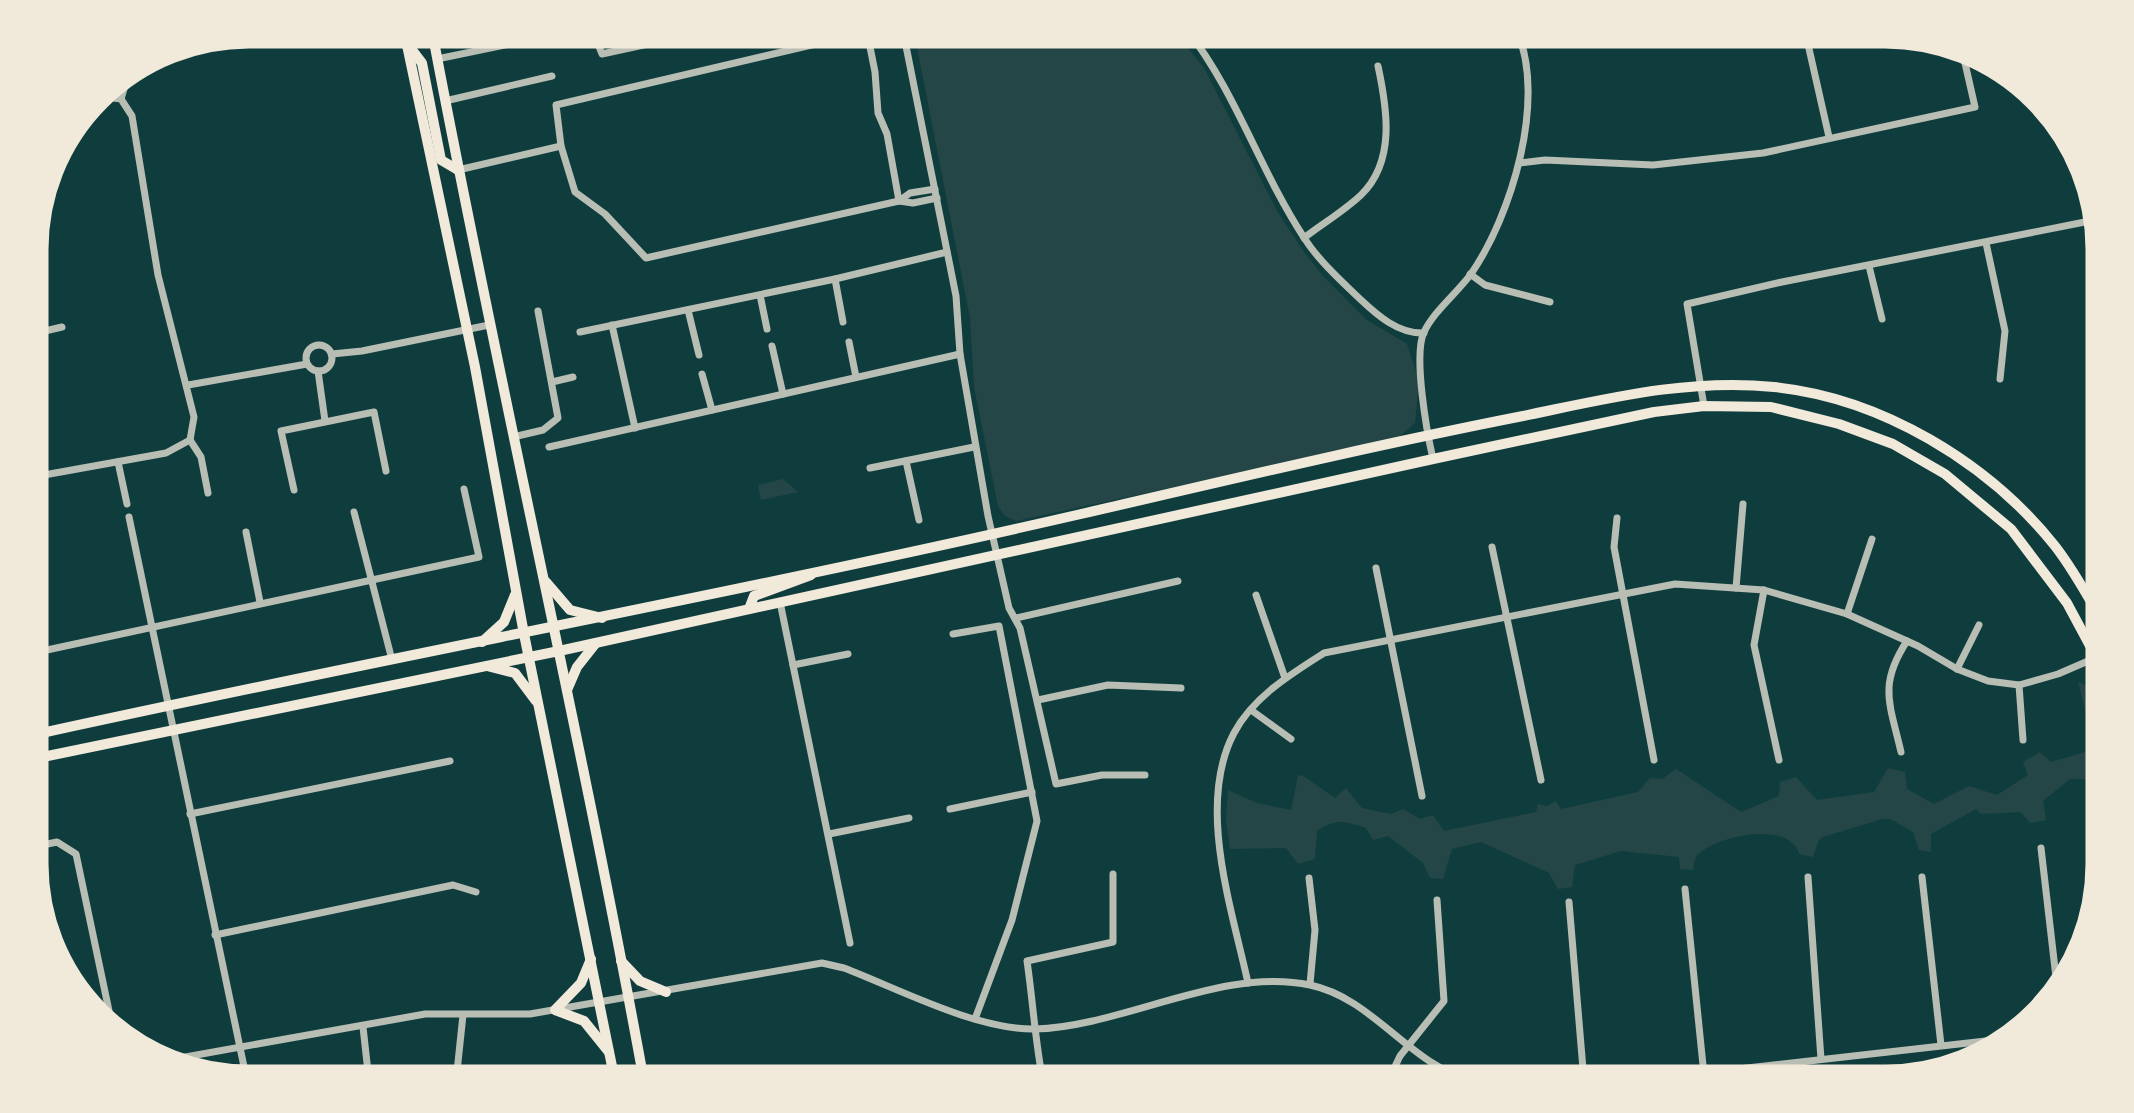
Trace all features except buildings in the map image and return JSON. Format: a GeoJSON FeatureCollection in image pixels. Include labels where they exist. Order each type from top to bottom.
{"type":"FeatureCollection","features":[{"type":"Feature","properties":{"kind":"main road"},"geometry":{"type":"LineString","coordinates":[[406,44],[467,329],[524,635],[613,1069]]}},
{"type":"Feature","properties":{"kind":"main road"},"geometry":{"type":"LineString","coordinates":[[410,44],[422,62],[441,160],[458,170]]}},
{"type":"Feature","properties":{"kind":"main road"},"geometry":{"type":"LineString","coordinates":[[434,44],[642,1069]]}},
{"type":"Feature","properties":{"kind":"main road"},"geometry":{"type":"LineString","coordinates":[[44,733],[554,629],[1427,435],[1701,383],[1775,387],[1820,395],[1872,410],[1937,444],[1991,482],[2036,525],[2072,569],[2090,600]]}},
{"type":"Feature","properties":{"kind":"main road"},"geometry":{"type":"LineString","coordinates":[[44,757],[559,651],[1654,412],[1704,406],[1771,407],[1807,415],[1875,437],[1945,474],[1972,493],[2011,529],[2067,603],[2090,641]]}},
{"type":"Feature","properties":{"kind":"main road"},"geometry":{"type":"LineString","coordinates":[[749,609],[755,595],[796,583],[824,568]]}},
{"type":"Feature","properties":{"kind":"main road"},"geometry":{"type":"LineString","coordinates":[[543,578],[570,610],[603,618]]}},
{"type":"Feature","properties":{"kind":"main road"},"geometry":{"type":"LineString","coordinates":[[482,642],[505,622],[516,592]]}},
{"type":"Feature","properties":{"kind":"main road"},"geometry":{"type":"LineString","coordinates":[[567,690],[577,667],[596,643]]}},
{"type":"Feature","properties":{"kind":"main road"},"geometry":{"type":"LineString","coordinates":[[487,666],[514,673],[539,706]]}},
{"type":"Feature","properties":{"kind":"main road"},"geometry":{"type":"LineString","coordinates":[[591,959],[581,983],[555,1010],[584,1021],[610,1054]]}},
{"type":"Feature","properties":{"kind":"main road"},"geometry":{"type":"LineString","coordinates":[[621,961],[637,979],[666,992]]}},
{"type":"Feature","properties":{"kind":"street"},"geometry":{"type":"LineString","coordinates":[[437,59],[509,44]]}},
{"type":"Feature","properties":{"kind":"street"},"geometry":{"type":"LineString","coordinates":[[598,44],[602,54],[650,44]]}},
{"type":"Feature","properties":{"kind":"street"},"geometry":{"type":"LineString","coordinates":[[816,44],[556,105],[561,146],[575,192],[605,214],[646,258],[900,201],[912,203],[937,198]]}},
{"type":"Feature","properties":{"kind":"street"},"geometry":{"type":"LineString","coordinates":[[869,44],[878,113],[887,134],[900,201]]}},
{"type":"Feature","properties":{"kind":"street"},"geometry":{"type":"LineString","coordinates":[[905,44],[956,296],[960,354],[974,447],[996,556],[1038,700],[1056,784],[1102,775],[1145,775]]}},
{"type":"Feature","properties":{"kind":"street"},"geometry":{"type":"LineString","coordinates":[[1197,44],[1212,65],[1304,238],[1343,284],[1377,316],[1408,332],[1423,333]]}},
{"type":"Feature","properties":{"kind":"street"},"geometry":{"type":"LineString","coordinates":[[1433,459],[1427,435],[1421,364],[1423,333],[1470,274],[1498,230],[1520,163],[1527,106],[1520,44]]}},
{"type":"Feature","properties":{"kind":"street"},"geometry":{"type":"LineString","coordinates":[[1808,44],[1829,137]]}},
{"type":"Feature","properties":{"kind":"street"},"geometry":{"type":"LineString","coordinates":[[1520,163],[1545,160],[1653,165],[1763,153],[1975,107],[1964,60]]}},
{"type":"Feature","properties":{"kind":"street"},"geometry":{"type":"LineString","coordinates":[[1304,238],[1362,195],[1375,175],[1385,146],[1388,116],[1378,66]]}},
{"type":"Feature","properties":{"kind":"street"},"geometry":{"type":"LineString","coordinates":[[445,101],[552,76]]}},
{"type":"Feature","properties":{"kind":"street"},"geometry":{"type":"LineString","coordinates":[[121,99],[125,85]]}},
{"type":"Feature","properties":{"kind":"street"},"geometry":{"type":"LineString","coordinates":[[112,97],[121,99],[132,116],[158,275],[194,416],[190,440],[201,457],[208,493]]}},
{"type":"Feature","properties":{"kind":"street"},"geometry":{"type":"LineString","coordinates":[[458,170],[561,146]]}},
{"type":"Feature","properties":{"kind":"street"},"geometry":{"type":"LineString","coordinates":[[900,201],[910,193],[935,189]]}},
{"type":"Feature","properties":{"kind":"street"},"geometry":{"type":"LineString","coordinates":[[1704,406],[1687,304],[2088,222]]}},
{"type":"Feature","properties":{"kind":"street"},"geometry":{"type":"LineString","coordinates":[[1986,243],[2005,331],[2000,379]]}},
{"type":"Feature","properties":{"kind":"street"},"geometry":{"type":"LineString","coordinates":[[580,332],[835,279],[947,251]]}},
{"type":"Feature","properties":{"kind":"street"},"geometry":{"type":"LineString","coordinates":[[1869,266],[1882,319]]}},
{"type":"Feature","properties":{"kind":"street"},"geometry":{"type":"LineString","coordinates":[[1470,274],[1485,285],[1550,302]]}},
{"type":"Feature","properties":{"kind":"street"},"geometry":{"type":"LineString","coordinates":[[835,279],[843,322]]}},
{"type":"Feature","properties":{"kind":"street"},"geometry":{"type":"LineString","coordinates":[[760,295],[767,329]]}},
{"type":"Feature","properties":{"kind":"street"},"geometry":{"type":"LineString","coordinates":[[688,310],[699,355]]}},
{"type":"Feature","properties":{"kind":"street"},"geometry":{"type":"LineString","coordinates":[[513,437],[543,430],[556,422],[559,411],[538,311]]}},
{"type":"Feature","properties":{"kind":"street"},"geometry":{"type":"LineString","coordinates":[[332,354],[362,351],[489,324]]}},
{"type":"Feature","properties":{"kind":"street"},"geometry":{"type":"LineString","coordinates":[[612,326],[635,428]]}},
{"type":"Feature","properties":{"kind":"street"},"geometry":{"type":"LineString","coordinates":[[44,331],[62,327]]}},
{"type":"Feature","properties":{"kind":"street"},"geometry":{"type":"LineString","coordinates":[[849,342],[856,377]]}},
{"type":"Feature","properties":{"kind":"street"},"geometry":{"type":"LineString","coordinates":[[307,363],[306,354],[314,345],[325,346],[332,354],[331,365],[318,371]]}},
{"type":"Feature","properties":{"kind":"street"},"geometry":{"type":"LineString","coordinates":[[772,345],[783,394]]}},
{"type":"Feature","properties":{"kind":"street"},"geometry":{"type":"LineString","coordinates":[[549,447],[960,354]]}},
{"type":"Feature","properties":{"kind":"street"},"geometry":{"type":"LineString","coordinates":[[188,385],[307,363],[318,371],[325,421]]}},
{"type":"Feature","properties":{"kind":"street"},"geometry":{"type":"LineString","coordinates":[[702,374],[712,410]]}},
{"type":"Feature","properties":{"kind":"street"},"geometry":{"type":"LineString","coordinates":[[552,382],[573,377]]}},
{"type":"Feature","properties":{"kind":"street"},"geometry":{"type":"LineString","coordinates":[[294,490],[281,431],[325,421],[374,412],[386,471]]}},
{"type":"Feature","properties":{"kind":"street"},"geometry":{"type":"LineString","coordinates":[[44,475],[166,453],[190,440]]}},
{"type":"Feature","properties":{"kind":"street"},"geometry":{"type":"LineString","coordinates":[[870,468],[974,447]]}},
{"type":"Feature","properties":{"kind":"street"},"geometry":{"type":"LineString","coordinates":[[906,461],[919,520]]}},
{"type":"Feature","properties":{"kind":"street"},"geometry":{"type":"LineString","coordinates":[[118,462],[127,504]]}},
{"type":"Feature","properties":{"kind":"street"},"geometry":{"type":"LineString","coordinates":[[44,650],[260,602],[480,557],[464,489]]}},
{"type":"Feature","properties":{"kind":"street"},"geometry":{"type":"LineString","coordinates":[[1736,588],[1743,504]]}},
{"type":"Feature","properties":{"kind":"street"},"geometry":{"type":"LineString","coordinates":[[354,512],[391,660]]}},
{"type":"Feature","properties":{"kind":"street"},"geometry":{"type":"LineString","coordinates":[[129,517],[244,1069]]}},
{"type":"Feature","properties":{"kind":"street"},"geometry":{"type":"LineString","coordinates":[[1617,518],[1614,547],[1654,760]]}},
{"type":"Feature","properties":{"kind":"street"},"geometry":{"type":"LineString","coordinates":[[246,532],[260,602]]}},
{"type":"Feature","properties":{"kind":"street"},"geometry":{"type":"LineString","coordinates":[[1847,614],[1872,539]]}},
{"type":"Feature","properties":{"kind":"street"},"geometry":{"type":"LineString","coordinates":[[1492,547],[1541,780]]}},
{"type":"Feature","properties":{"kind":"street"},"geometry":{"type":"LineString","coordinates":[[1376,568],[1422,796]]}},
{"type":"Feature","properties":{"kind":"street"},"geometry":{"type":"LineString","coordinates":[[1016,618],[1178,581]]}},
{"type":"Feature","properties":{"kind":"street"},"geometry":{"type":"LineString","coordinates":[[1248,983],[1218,840],[1216,804],[1222,763],[1234,733],[1251,709],[1285,678],[1324,653],[1675,584],[1764,590],[1847,614],[1907,641],[1957,669],[1988,681],[2019,685],[2058,674],[2090,660]]}},
{"type":"Feature","properties":{"kind":"street"},"geometry":{"type":"LineString","coordinates":[[1764,590],[1754,645],[1779,760]]}},
{"type":"Feature","properties":{"kind":"street"},"geometry":{"type":"LineString","coordinates":[[1256,595],[1285,678]]}},
{"type":"Feature","properties":{"kind":"street"},"geometry":{"type":"LineString","coordinates":[[780,602],[850,943]]}},
{"type":"Feature","properties":{"kind":"street"},"geometry":{"type":"LineString","coordinates":[[1957,669],[1979,625]]}},
{"type":"Feature","properties":{"kind":"street"},"geometry":{"type":"LineString","coordinates":[[953,634],[999,626],[1037,821],[1012,920],[975,1019]]}},
{"type":"Feature","properties":{"kind":"street"},"geometry":{"type":"LineString","coordinates":[[1901,752],[1887,691],[1892,664],[1907,641]]}},
{"type":"Feature","properties":{"kind":"street"},"geometry":{"type":"LineString","coordinates":[[793,665],[848,654]]}},
{"type":"Feature","properties":{"kind":"street"},"geometry":{"type":"LineString","coordinates":[[1038,700],[1108,685],[1181,688]]}},
{"type":"Feature","properties":{"kind":"street"},"geometry":{"type":"LineString","coordinates":[[2019,685],[2024,740]]}},
{"type":"Feature","properties":{"kind":"street"},"geometry":{"type":"LineString","coordinates":[[1251,709],[1290,739]]}},
{"type":"Feature","properties":{"kind":"street"},"geometry":{"type":"LineString","coordinates":[[190,814],[450,761]]}},
{"type":"Feature","properties":{"kind":"street"},"geometry":{"type":"LineString","coordinates":[[950,808],[1032,792]]}},
{"type":"Feature","properties":{"kind":"street"},"geometry":{"type":"LineString","coordinates":[[829,834],[909,818]]}},
{"type":"Feature","properties":{"kind":"street"},"geometry":{"type":"LineString","coordinates":[[44,845],[57,842],[71,848],[79,860],[110,1014]]}},
{"type":"Feature","properties":{"kind":"street"},"geometry":{"type":"LineString","coordinates":[[2041,848],[2056,978]]}},
{"type":"Feature","properties":{"kind":"street"},"geometry":{"type":"LineString","coordinates":[[1041,1069],[1033,1029],[1035,1016],[1027,961],[1112,942],[1114,874]]}},
{"type":"Feature","properties":{"kind":"street"},"geometry":{"type":"LineString","coordinates":[[1808,877],[1821,1059]]}},
{"type":"Feature","properties":{"kind":"street"},"geometry":{"type":"LineString","coordinates":[[1922,877],[1941,1045]]}},
{"type":"Feature","properties":{"kind":"street"},"geometry":{"type":"LineString","coordinates":[[1309,878],[1315,930],[1310,984]]}},
{"type":"Feature","properties":{"kind":"street"},"geometry":{"type":"LineString","coordinates":[[215,935],[453,885],[476,892]]}},
{"type":"Feature","properties":{"kind":"street"},"geometry":{"type":"LineString","coordinates":[[1685,889],[1703,1069]]}},
{"type":"Feature","properties":{"kind":"street"},"geometry":{"type":"LineString","coordinates":[[1395,1069],[1408,1045],[1444,1001],[1437,900]]}},
{"type":"Feature","properties":{"kind":"street"},"geometry":{"type":"LineString","coordinates":[[1569,902],[1583,1069]]}},
{"type":"Feature","properties":{"kind":"street"},"geometry":{"type":"LineString","coordinates":[[182,1058],[425,1014],[530,1014],[629,999],[822,963],[844,968],[975,1019],[1009,1028],[1055,1028],[1248,983],[1310,984],[1332,992],[1351,1004],[1440,1069]]}},
{"type":"Feature","properties":{"kind":"street"},"geometry":{"type":"LineString","coordinates":[[457,1069],[463,1015]]}},
{"type":"Feature","properties":{"kind":"street"},"geometry":{"type":"LineString","coordinates":[[363,1027],[368,1069]]}},
{"type":"Feature","properties":{"kind":"street"},"geometry":{"type":"LineString","coordinates":[[1748,1069],[1990,1040]]}},
{"type":"Feature","properties":{"kind":"shaded area"},"geometry":{"type":"Polygon","coordinates":[[[916,44],[1185,44],[1204,68],[1277,211],[1304,252],[1323,276],[1367,320],[1407,344],[1419,381],[1415,423],[1397,439],[1016,521],[1005,516],[998,506],[974,387],[970,318],[916,44]]]}},
{"type":"Feature","properties":{"kind":"shaded area"},"geometry":{"type":"Polygon","coordinates":[[[783,479],[798,492],[761,500],[758,485],[783,479]]]}},
{"type":"Feature","properties":{"kind":"shaded area"},"geometry":{"type":"Polygon","coordinates":[[[2078,682],[2090,689],[2090,729],[2078,682]]]}},
{"type":"Feature","properties":{"kind":"shaded area"},"geometry":{"type":"Polygon","coordinates":[[[2090,750],[2090,779],[2070,779],[2043,801],[2046,820],[2030,823],[2021,812],[1981,814],[1976,809],[1931,834],[1931,852],[1919,850],[1913,832],[1890,819],[1882,819],[1823,837],[1819,840],[1813,857],[1799,854],[1793,844],[1783,837],[1770,834],[1740,836],[1712,845],[1698,855],[1693,870],[1680,869],[1679,857],[1621,851],[1575,865],[1572,887],[1558,889],[1549,873],[1481,842],[1452,849],[1443,879],[1430,878],[1423,863],[1388,836],[1373,840],[1366,828],[1346,822],[1335,822],[1317,831],[1315,859],[1298,864],[1286,848],[1230,849],[1226,818],[1228,790],[1257,803],[1291,810],[1298,776],[1302,775],[1335,798],[1346,788],[1362,808],[1391,814],[1403,809],[1420,819],[1433,815],[1444,831],[1536,812],[1538,804],[1547,806],[1556,801],[1561,809],[1638,792],[1650,778],[1662,779],[1676,769],[1741,812],[1779,796],[1780,782],[1796,777],[1817,800],[1874,792],[1888,768],[1905,772],[1907,789],[1934,804],[1969,786],[1997,795],[2028,775],[2023,762],[2040,752],[2051,762],[2090,750]]]}}]}
